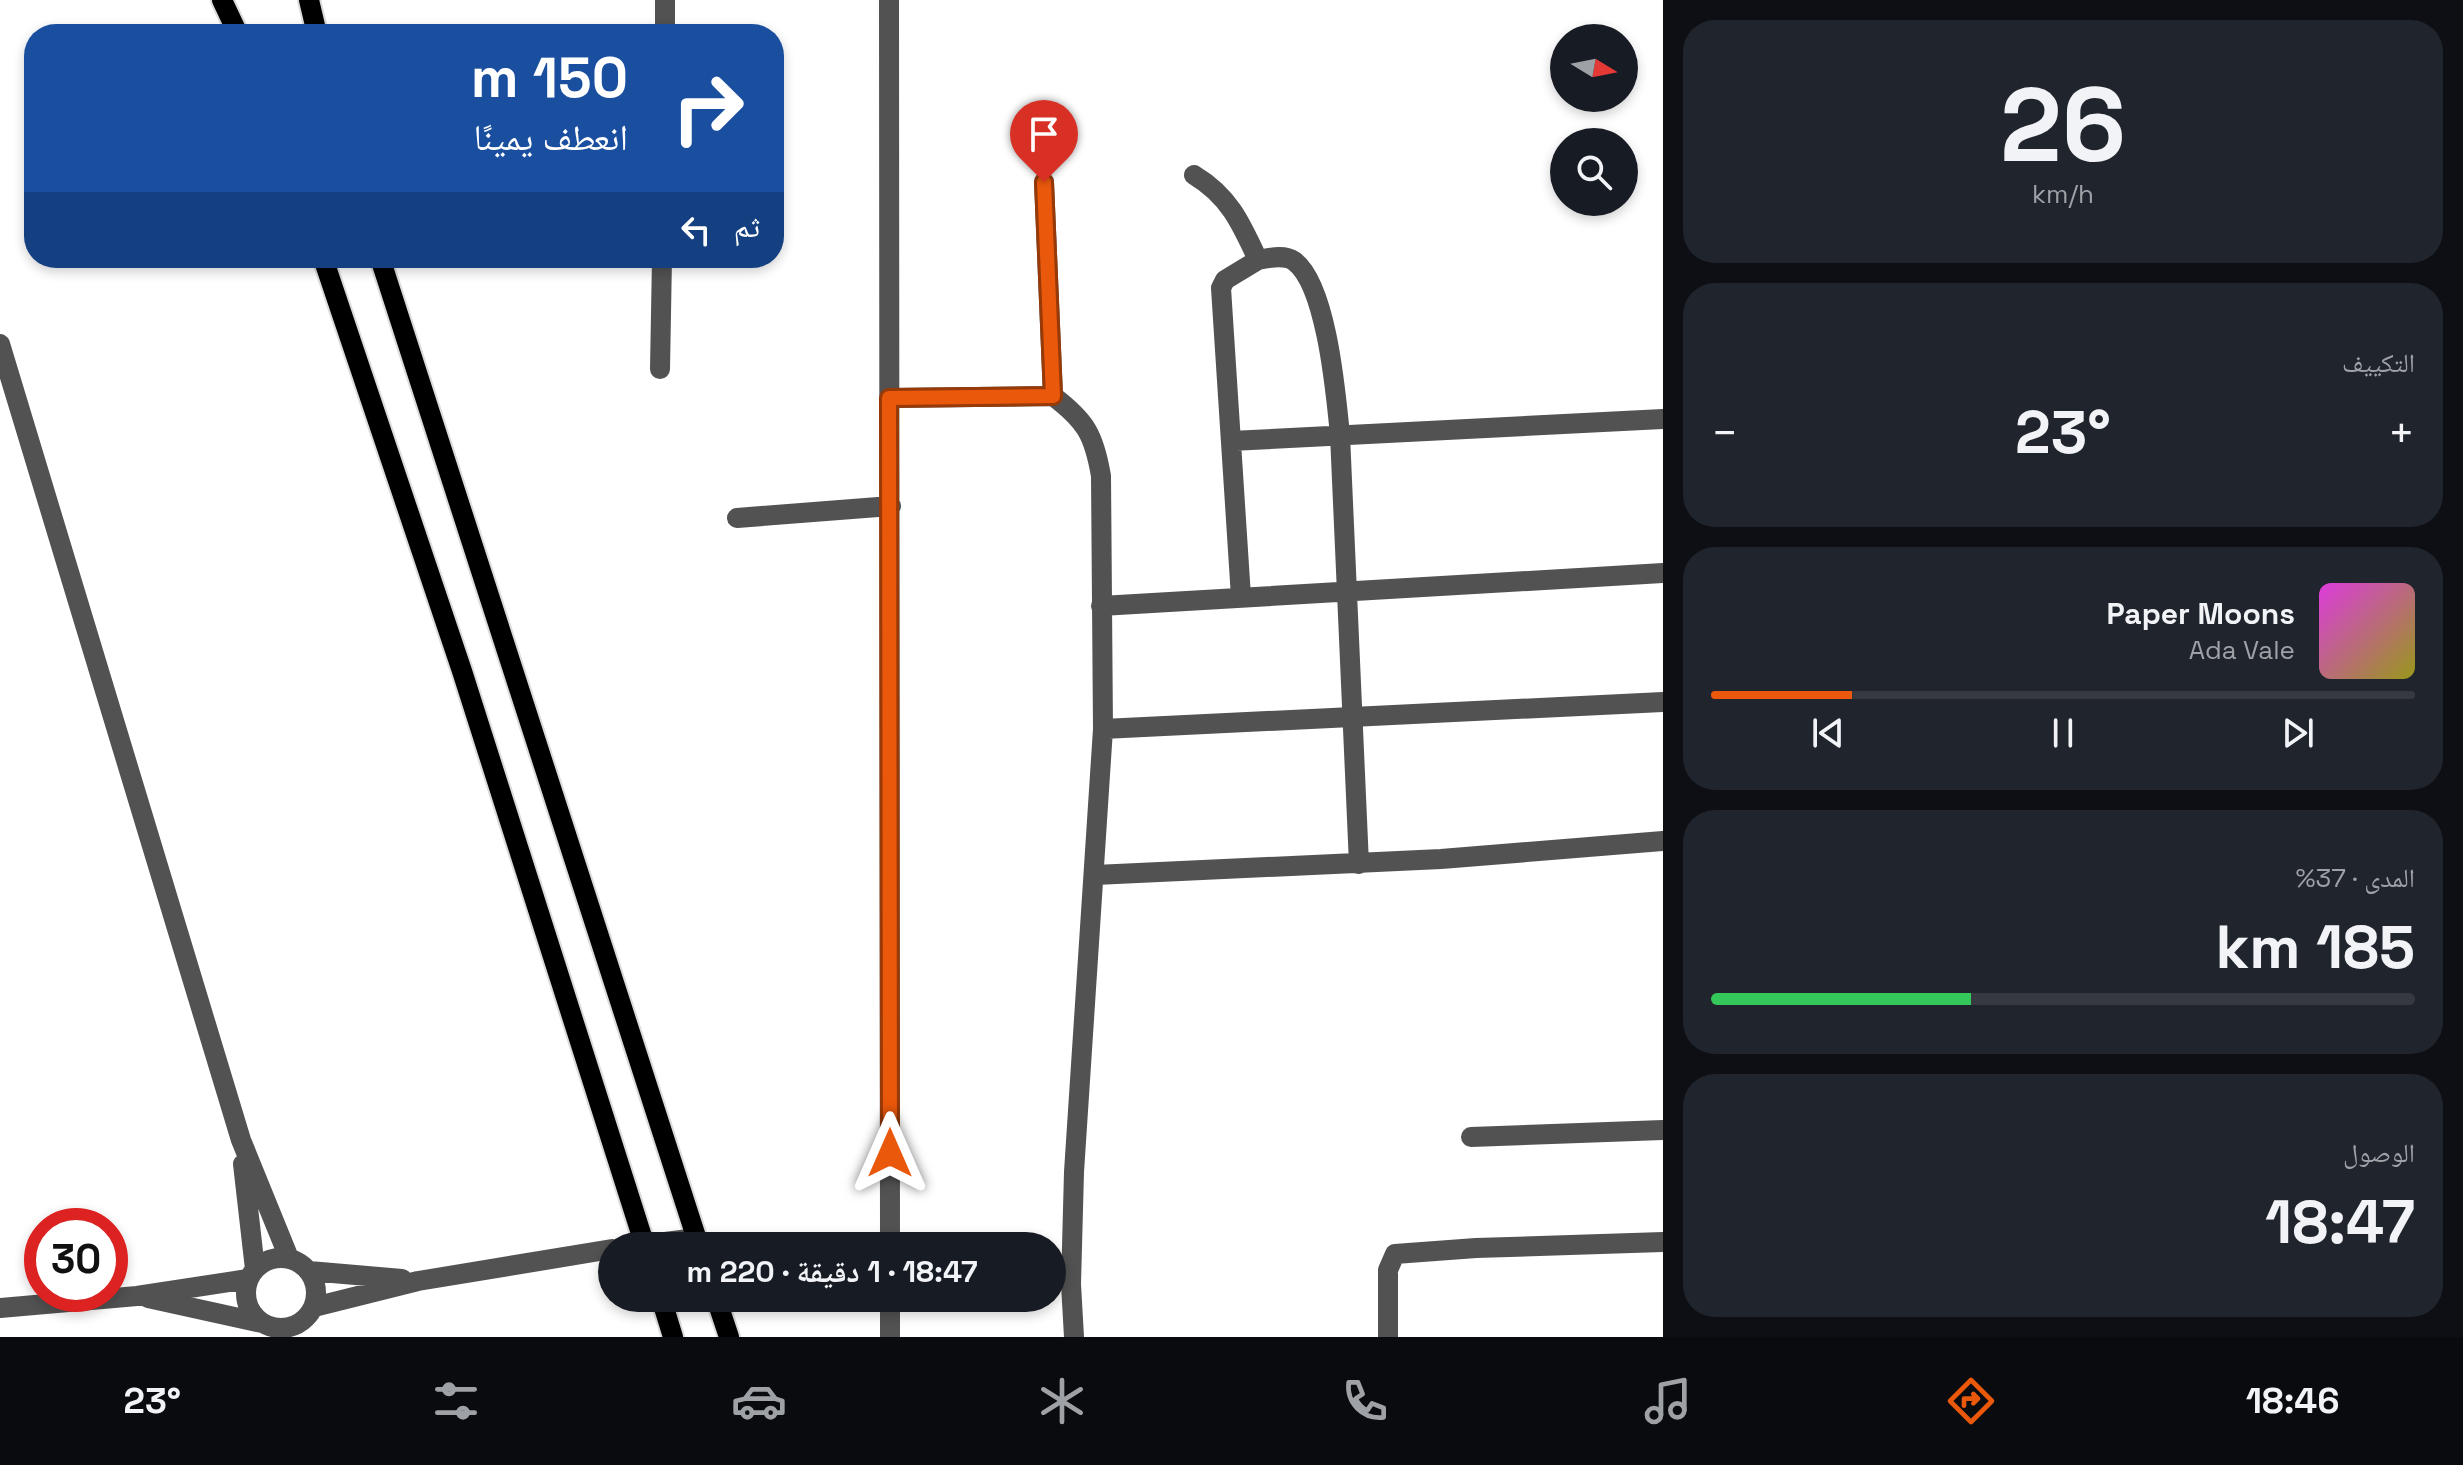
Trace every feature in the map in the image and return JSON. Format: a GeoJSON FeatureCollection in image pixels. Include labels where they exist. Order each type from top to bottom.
{"type":"FeatureCollection","features":[{"type":"Feature","properties":{"kind":"main road"},"geometry":{"type":"LineString","coordinates":[[222,0],[233,24]]}},
{"type":"Feature","properties":{"kind":"main road"},"geometry":{"type":"LineString","coordinates":[[309,0],[315,24]]}},
{"type":"Feature","properties":{"kind":"main road"},"geometry":{"type":"LineString","coordinates":[[326,268],[462,671],[637,1232]]}},
{"type":"Feature","properties":{"kind":"main road"},"geometry":{"type":"LineString","coordinates":[[383,268],[695,1232]]}},
{"type":"Feature","properties":{"kind":"main road"},"geometry":{"type":"LineString","coordinates":[[665,1312],[673,1337]]}},
{"type":"Feature","properties":{"kind":"main road"},"geometry":{"type":"LineString","coordinates":[[721,1312],[729,1337]]}},
{"type":"Feature","properties":{"kind":"street"},"geometry":{"type":"LineString","coordinates":[[665,0],[665,24]]}},
{"type":"Feature","properties":{"kind":"street"},"geometry":{"type":"LineString","coordinates":[[889,0],[890,1232]]}},
{"type":"Feature","properties":{"kind":"street"},"geometry":{"type":"LineString","coordinates":[[1194,175],[1218,189],[1243,227],[1258,260]]}},
{"type":"Feature","properties":{"kind":"street"},"geometry":{"type":"LineString","coordinates":[[1044,182],[1053,396]]}},
{"type":"Feature","properties":{"kind":"street"},"geometry":{"type":"LineString","coordinates":[[1241,597],[1221,288],[1225,280],[1258,260],[1274,257],[1292,259],[1308,281],[1321,314],[1330,353],[1340,435],[1359,864]]}},
{"type":"Feature","properties":{"kind":"street"},"geometry":{"type":"LineString","coordinates":[[660,369],[662,268]]}},
{"type":"Feature","properties":{"kind":"street"},"geometry":{"type":"LineString","coordinates":[[0,344],[241,1140],[289,1258],[309,1271],[418,1281]]}},
{"type":"Feature","properties":{"kind":"street"},"geometry":{"type":"LineString","coordinates":[[889,398],[1053,396],[1085,423],[1096,448],[1101,476],[1103,729],[1074,1172],[1071,1284],[1074,1337]]}},
{"type":"Feature","properties":{"kind":"street"},"geometry":{"type":"LineString","coordinates":[[1231,441],[1663,419]]}},
{"type":"Feature","properties":{"kind":"street"},"geometry":{"type":"LineString","coordinates":[[737,518],[891,506]]}},
{"type":"Feature","properties":{"kind":"street"},"geometry":{"type":"LineString","coordinates":[[1101,606],[1663,573]]}},
{"type":"Feature","properties":{"kind":"street"},"geometry":{"type":"LineString","coordinates":[[1103,729],[1663,702]]}},
{"type":"Feature","properties":{"kind":"street"},"geometry":{"type":"LineString","coordinates":[[1095,875],[1359,864],[1663,841]]}},
{"type":"Feature","properties":{"kind":"street"},"geometry":{"type":"LineString","coordinates":[[1471,1137],[1663,1130]]}},
{"type":"Feature","properties":{"kind":"street"},"geometry":{"type":"LineString","coordinates":[[241,1140],[251,1274],[247,1303],[262,1323]]}},
{"type":"Feature","properties":{"kind":"street"},"geometry":{"type":"LineString","coordinates":[[1388,1337],[1388,1270],[1395,1254],[1663,1242]]}},
{"type":"Feature","properties":{"kind":"street"},"geometry":{"type":"LineString","coordinates":[[311,1311],[418,1281],[598,1251]]}},
{"type":"Feature","properties":{"kind":"street"},"geometry":{"type":"LineString","coordinates":[[0,1308],[137,1296],[251,1274],[265,1262],[289,1258]]}},
{"type":"Feature","properties":{"kind":"street"},"geometry":{"type":"LineString","coordinates":[[137,1296],[262,1323],[287,1333],[311,1311],[316,1295],[309,1271]]}},
{"type":"Feature","properties":{"kind":"street"},"geometry":{"type":"LineString","coordinates":[[311,1311],[316,1337]]}},
{"type":"Feature","properties":{"kind":"street"},"geometry":{"type":"LineString","coordinates":[[890,1312],[890,1337]]}},
{"type":"Feature","properties":{"kind":"route"},"geometry":{"type":"LineString","coordinates":[[890,1153],[889,398],[1053,396],[1044,182]]}}]}
